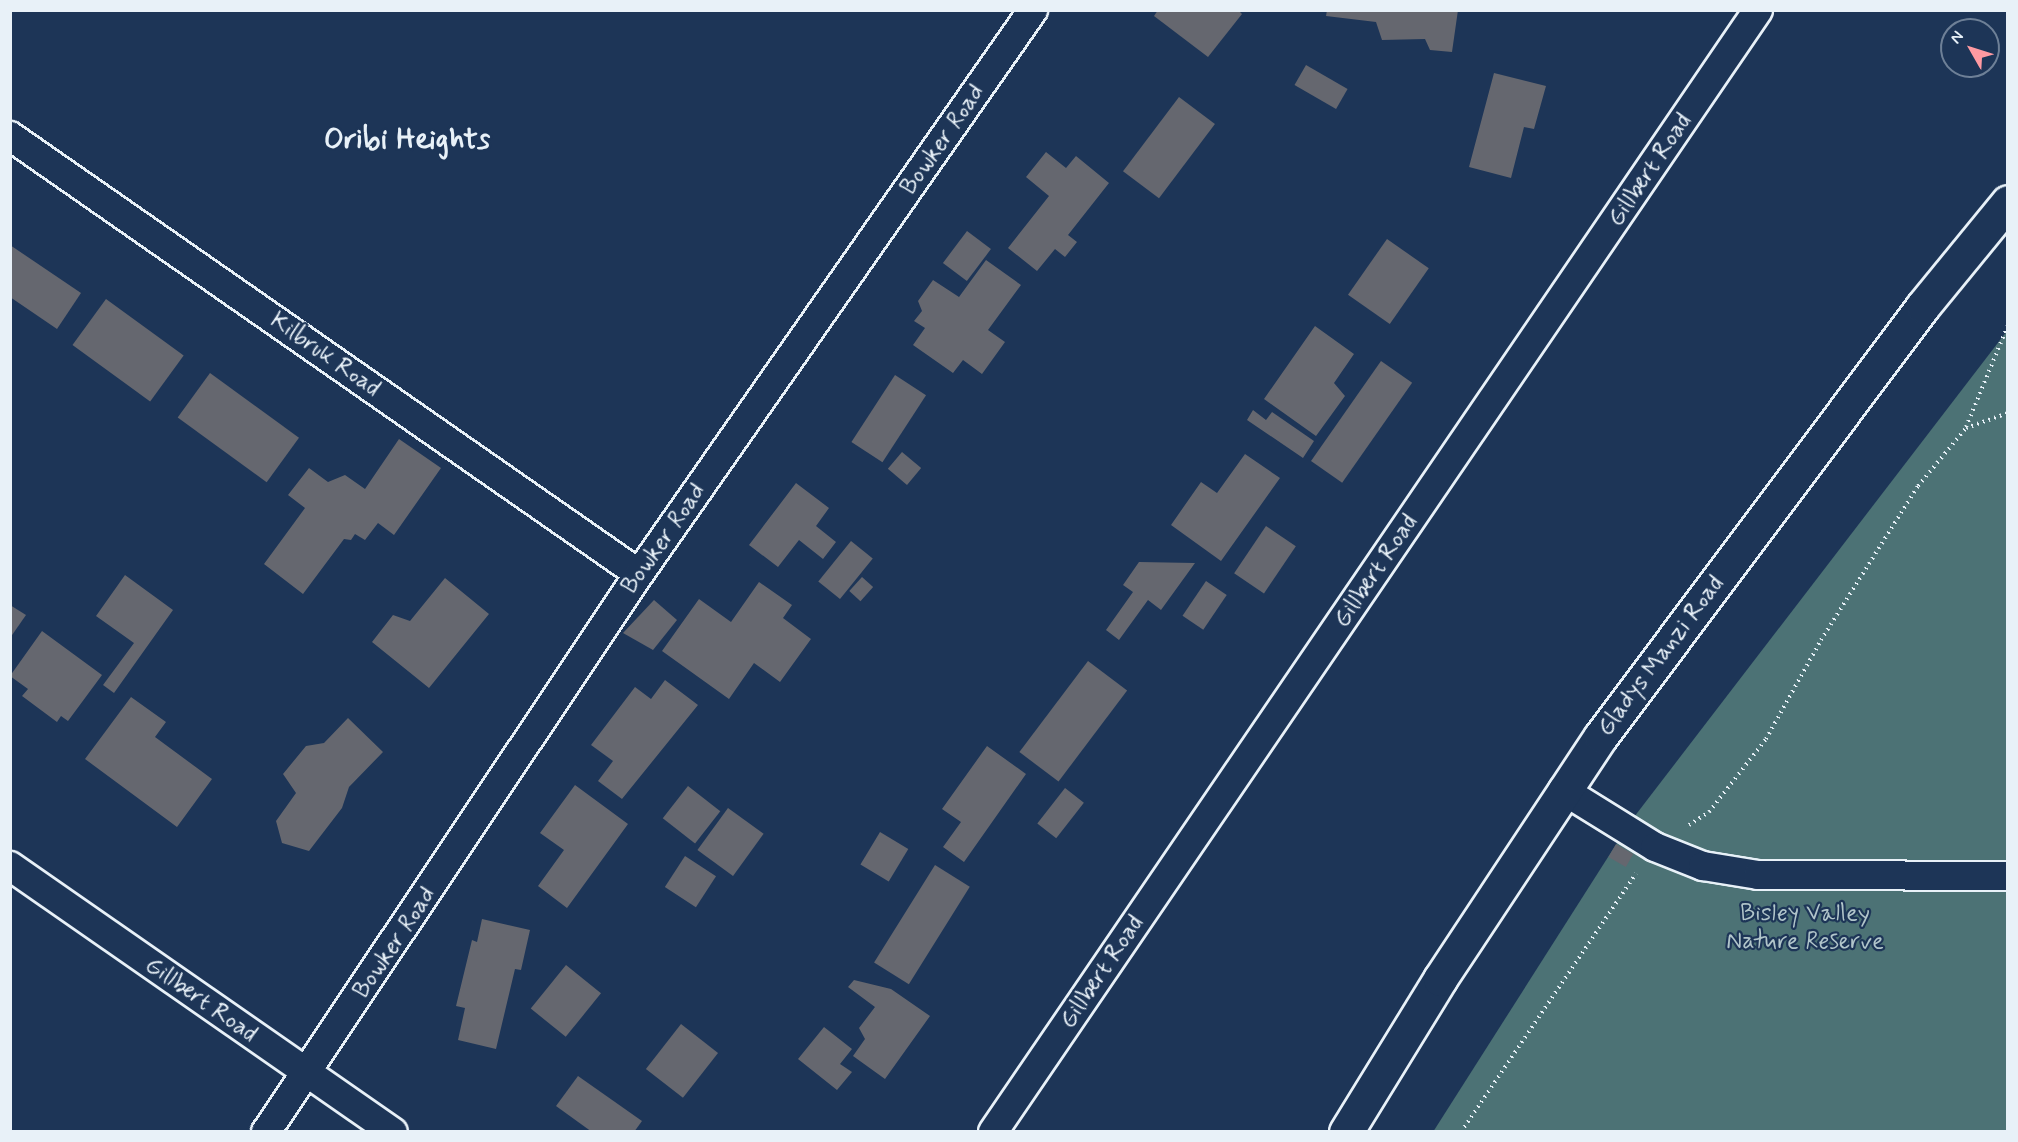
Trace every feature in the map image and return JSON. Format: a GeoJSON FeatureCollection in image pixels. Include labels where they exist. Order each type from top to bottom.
{"type":"FeatureCollection","features":[{"type":"Feature","properties":{"kind":"main road","name":"Gladys Manzi Road"},"geometry":{"type":"LineString","coordinates":[[1346,1131],[1563,790],[1923,306],[2007,202]]}},
{"type":"Feature","properties":{"kind":"street","name":"Bowker Road"},"geometry":{"type":"LineString","coordinates":[[266,1131],[307,1075],[639,574],[1033,10]]}},
{"type":"Feature","properties":{"kind":"street","name":"Gillbert Road"},"geometry":{"type":"LineString","coordinates":[[993,1131],[1758,10]]}},
{"type":"Feature","properties":{"kind":"street","name":"Kilbruk Road"},"geometry":{"type":"LineString","coordinates":[[10,136],[639,574]]}},
{"type":"Feature","properties":{"kind":"street"},"geometry":{"type":"LineString","coordinates":[[1563,790],[1655,847],[1703,866],[1758,875],[2007,876]]}},
{"type":"Feature","properties":{"kind":"street","name":"Gillbert Road"},"geometry":{"type":"LineString","coordinates":[[10,866],[307,1075],[393,1131]]}},
{"type":"Feature","properties":{"kind":"path"},"geometry":{"type":"LineString","coordinates":[[1461,1131],[1655,847],[1709,812],[1766,739],[1821,640],[1918,486],[1966,428],[2007,325]]}},
{"type":"Feature","properties":{"kind":"path"},"geometry":{"type":"LineString","coordinates":[[1966,428],[2007,413]]}},
{"type":"Feature","properties":{"kind":"green space","name":"Bisley Valley Nature Reserve"},"geometry":{"type":"Polygon","coordinates":[[[2007,331],[2007,1131],[1433,1132],[1631,821],[2007,331]]]}},
{"type":"Feature","properties":{"kind":"building"},"geometry":{"type":"Polygon","coordinates":[[[1158,10],[1238,10],[1242,14],[1208,57],[1154,16],[1158,10]]]}},
{"type":"Feature","properties":{"kind":"building"},"geometry":{"type":"Polygon","coordinates":[[[1327,10],[1458,10],[1452,52],[1430,50],[1425,39],[1382,40],[1376,22],[1326,16],[1327,10]]]}},
{"type":"Feature","properties":{"kind":"building"},"geometry":{"type":"Polygon","coordinates":[[[1306,65],[1348,89],[1336,109],[1294,85],[1306,65]]]}},
{"type":"Feature","properties":{"kind":"building"},"geometry":{"type":"Polygon","coordinates":[[[1494,73],[1546,86],[1534,129],[1524,127],[1511,178],[1469,167],[1494,73]]]}},
{"type":"Feature","properties":{"kind":"building"},"geometry":{"type":"Polygon","coordinates":[[[1179,97],[1215,124],[1159,198],[1123,171],[1179,97]]]}},
{"type":"Feature","properties":{"kind":"building"},"geometry":{"type":"Polygon","coordinates":[[[1046,152],[1066,168],[1076,156],[1109,183],[1068,235],[1077,242],[1065,257],[1055,249],[1037,271],[1008,248],[1049,196],[1026,177],[1046,152]]]}},
{"type":"Feature","properties":{"kind":"building"},"geometry":{"type":"Polygon","coordinates":[[[967,231],[991,249],[967,281],[943,263],[967,231]]]}},
{"type":"Feature","properties":{"kind":"building"},"geometry":{"type":"Polygon","coordinates":[[[1387,239],[1429,268],[1390,324],[1348,295],[1387,239]]]}},
{"type":"Feature","properties":{"kind":"building"},"geometry":{"type":"Polygon","coordinates":[[[10,245],[81,293],[57,329],[10,297],[10,245]]]}},
{"type":"Feature","properties":{"kind":"building"},"geometry":{"type":"Polygon","coordinates":[[[986,260],[1021,285],[988,330],[1005,342],[982,374],[963,360],[953,373],[913,345],[925,328],[914,321],[922,311],[918,301],[933,280],[959,297],[986,260]]]}},
{"type":"Feature","properties":{"kind":"building"},"geometry":{"type":"Polygon","coordinates":[[[106,299],[184,355],[150,402],[72,345],[106,299]]]}},
{"type":"Feature","properties":{"kind":"building"},"geometry":{"type":"Polygon","coordinates":[[[1315,326],[1354,354],[1334,383],[1345,396],[1316,436],[1264,399],[1315,326]]]}},
{"type":"Feature","properties":{"kind":"building"},"geometry":{"type":"Polygon","coordinates":[[[1381,361],[1412,383],[1342,483],[1311,461],[1381,361]]]}},
{"type":"Feature","properties":{"kind":"building"},"geometry":{"type":"Polygon","coordinates":[[[210,373],[299,438],[267,482],[178,417],[210,373]]]}},
{"type":"Feature","properties":{"kind":"building"},"geometry":{"type":"Polygon","coordinates":[[[895,375],[926,395],[882,462],[851,442],[895,375]]]}},
{"type":"Feature","properties":{"kind":"building"},"geometry":{"type":"Polygon","coordinates":[[[1253,410],[1266,420],[1272,412],[1314,441],[1303,458],[1247,420],[1253,410]]]}},
{"type":"Feature","properties":{"kind":"building"},"geometry":{"type":"Polygon","coordinates":[[[399,439],[441,468],[394,535],[378,523],[365,540],[355,534],[351,540],[344,539],[303,594],[264,564],[305,508],[288,495],[309,468],[328,482],[345,475],[365,489],[399,439]]]}},
{"type":"Feature","properties":{"kind":"building"},"geometry":{"type":"Polygon","coordinates":[[[902,452],[921,468],[907,485],[888,469],[902,452]]]}},
{"type":"Feature","properties":{"kind":"building"},"geometry":{"type":"Polygon","coordinates":[[[1245,454],[1280,478],[1221,561],[1171,525],[1201,482],[1217,493],[1245,454]]]}},
{"type":"Feature","properties":{"kind":"building"},"geometry":{"type":"Polygon","coordinates":[[[796,483],[829,508],[816,526],[836,542],[823,559],[799,540],[778,567],[749,545],[796,483]]]}},
{"type":"Feature","properties":{"kind":"building"},"geometry":{"type":"Polygon","coordinates":[[[1266,526],[1296,546],[1264,593],[1234,573],[1266,526]]]}},
{"type":"Feature","properties":{"kind":"building"},"geometry":{"type":"Polygon","coordinates":[[[851,541],[873,559],[840,599],[818,581],[851,541]]]}},
{"type":"Feature","properties":{"kind":"building"},"geometry":{"type":"Polygon","coordinates":[[[1139,562],[1195,563],[1161,610],[1148,600],[1119,640],[1106,630],[1133,592],[1123,585],[1139,562]]]}},
{"type":"Feature","properties":{"kind":"building"},"geometry":{"type":"Polygon","coordinates":[[[125,575],[173,610],[114,693],[103,685],[134,643],[96,616],[125,575]]]}},
{"type":"Feature","properties":{"kind":"building"},"geometry":{"type":"Polygon","coordinates":[[[862,577],[873,587],[860,601],[849,591],[862,577]]]}},
{"type":"Feature","properties":{"kind":"building"},"geometry":{"type":"Polygon","coordinates":[[[445,578],[489,614],[429,688],[372,642],[393,615],[410,621],[445,578]]]}},
{"type":"Feature","properties":{"kind":"building"},"geometry":{"type":"Polygon","coordinates":[[[1206,581],[1227,595],[1203,630],[1183,616],[1206,581]]]}},
{"type":"Feature","properties":{"kind":"building"},"geometry":{"type":"Polygon","coordinates":[[[759,582],[792,605],[783,618],[811,639],[780,682],[754,663],[729,699],[662,651],[699,599],[731,622],[759,582]]]}},
{"type":"Feature","properties":{"kind":"building"},"geometry":{"type":"Polygon","coordinates":[[[654,600],[677,620],[653,650],[623,633],[654,600]]]}},
{"type":"Feature","properties":{"kind":"building"},"geometry":{"type":"Polygon","coordinates":[[[10,605],[26,615],[10,638],[10,605]]]}},
{"type":"Feature","properties":{"kind":"building"},"geometry":{"type":"Polygon","coordinates":[[[42,631],[102,675],[68,721],[61,716],[57,722],[22,696],[28,689],[10,676],[42,631]]]}},
{"type":"Feature","properties":{"kind":"building"},"geometry":{"type":"Polygon","coordinates":[[[1088,661],[1127,690],[1059,782],[1019,752],[1088,661]]]}},
{"type":"Feature","properties":{"kind":"building"},"geometry":{"type":"Polygon","coordinates":[[[665,680],[698,705],[622,799],[598,781],[613,761],[591,745],[635,687],[651,699],[665,680]]]}},
{"type":"Feature","properties":{"kind":"building"},"geometry":{"type":"Polygon","coordinates":[[[131,697],[166,722],[155,737],[212,779],[177,827],[85,759],[131,697]]]}},
{"type":"Feature","properties":{"kind":"building"},"geometry":{"type":"Polygon","coordinates":[[[348,718],[383,752],[349,787],[342,808],[309,851],[282,843],[276,821],[296,793],[283,774],[306,746],[324,743],[348,718]]]}},
{"type":"Feature","properties":{"kind":"building"},"geometry":{"type":"Polygon","coordinates":[[[987,746],[1026,774],[964,862],[943,847],[961,822],[942,809],[987,746]]]}},
{"type":"Feature","properties":{"kind":"building"},"geometry":{"type":"Polygon","coordinates":[[[575,785],[628,824],[567,908],[538,886],[564,850],[540,833],[575,785]]]}},
{"type":"Feature","properties":{"kind":"building"},"geometry":{"type":"Polygon","coordinates":[[[688,786],[720,811],[695,844],[663,818],[688,786]]]}},
{"type":"Feature","properties":{"kind":"building"},"geometry":{"type":"Polygon","coordinates":[[[1065,788],[1084,803],[1056,838],[1037,823],[1065,788]]]}},
{"type":"Feature","properties":{"kind":"building"},"geometry":{"type":"Polygon","coordinates":[[[728,808],[764,834],[733,876],[697,850],[728,808]]]}},
{"type":"Feature","properties":{"kind":"building"},"geometry":{"type":"Polygon","coordinates":[[[880,832],[908,849],[889,882],[860,865],[880,832]]]}},
{"type":"Feature","properties":{"kind":"building"},"geometry":{"type":"Polygon","coordinates":[[[1616,844],[1633,854],[1626,867],[1608,857],[1616,844]]]}},
{"type":"Feature","properties":{"kind":"building"},"geometry":{"type":"Polygon","coordinates":[[[685,856],[716,876],[696,907],[665,887],[685,856]]]}},
{"type":"Feature","properties":{"kind":"building"},"geometry":{"type":"Polygon","coordinates":[[[935,865],[970,887],[909,984],[874,963],[935,865]]]}},
{"type":"Feature","properties":{"kind":"building"},"geometry":{"type":"Polygon","coordinates":[[[482,919],[530,930],[521,970],[515,969],[496,1049],[458,1040],[465,1008],[456,1006],[472,940],[477,942],[482,919]]]}},
{"type":"Feature","properties":{"kind":"building"},"geometry":{"type":"Polygon","coordinates":[[[566,965],[601,993],[566,1037],[531,1009],[566,965]]]}},
{"type":"Feature","properties":{"kind":"building"},"geometry":{"type":"Polygon","coordinates":[[[854,980],[891,989],[930,1016],[885,1079],[853,1056],[865,1039],[859,1028],[875,1007],[848,987],[854,980]]]}},
{"type":"Feature","properties":{"kind":"building"},"geometry":{"type":"Polygon","coordinates":[[[681,1024],[718,1053],[683,1098],[646,1069],[681,1024]]]}},
{"type":"Feature","properties":{"kind":"building"},"geometry":{"type":"Polygon","coordinates":[[[824,1027],[852,1049],[840,1064],[852,1072],[837,1090],[798,1059],[824,1027]]]}},
{"type":"Feature","properties":{"kind":"building"},"geometry":{"type":"Polygon","coordinates":[[[578,1076],[642,1121],[634,1132],[592,1132],[556,1106],[578,1076]]]}},
{"type":"Feature","properties":{"kind":"district","name":"Oribi Heights"},"geometry":{"type":"Point","coordinates":[407,140]}}]}
